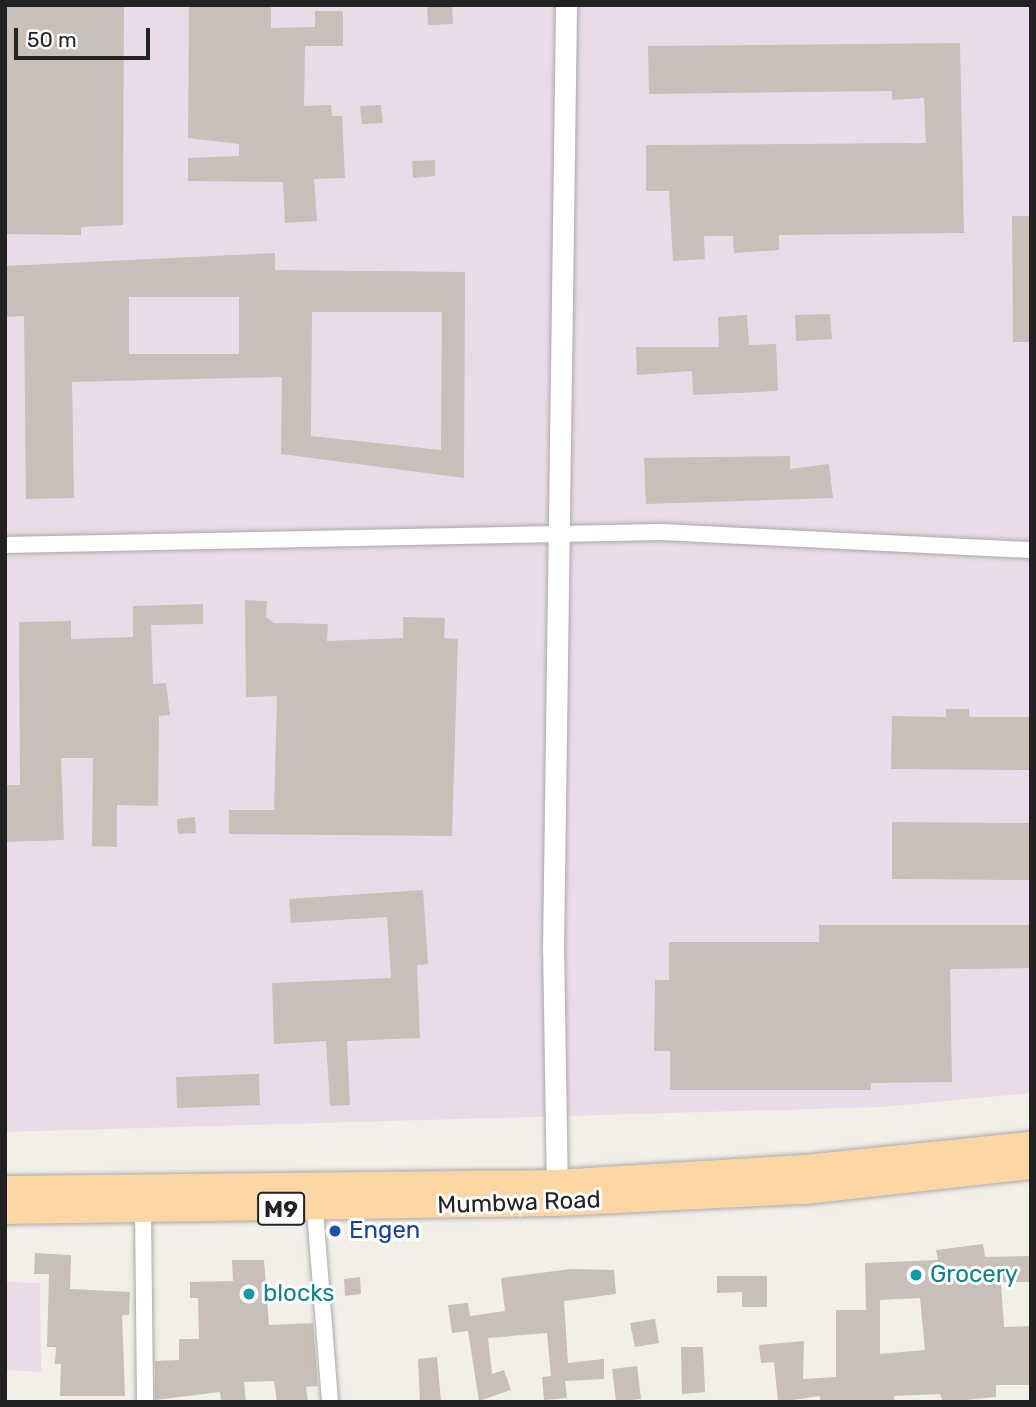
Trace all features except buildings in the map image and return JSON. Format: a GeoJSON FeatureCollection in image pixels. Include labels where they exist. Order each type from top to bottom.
{"type":"FeatureCollection","features":[{"type":"Feature","properties":{"kind":"main road","name":"Mumbwa Road"},"geometry":{"type":"LineString","coordinates":[[556,1193],[1031,1145]]}},
{"type":"Feature","properties":{"kind":"main road","name":"Mumbwa Road"},"geometry":{"type":"LineString","coordinates":[[5,1211],[144,1209],[314,1198],[805,1191],[1031,1166]]}},
{"type":"Feature","properties":{"kind":"main road","name":"Mumbwa Road"},"geometry":{"type":"LineString","coordinates":[[5,1189],[314,1198]]}},
{"type":"Feature","properties":{"kind":"street"},"geometry":{"type":"LineString","coordinates":[[556,1193],[557,532],[566,5]]}},
{"type":"Feature","properties":{"kind":"street"},"geometry":{"type":"LineString","coordinates":[[5,545],[557,532],[1031,550]]}},
{"type":"Feature","properties":{"kind":"street"},"geometry":{"type":"LineString","coordinates":[[314,1198],[330,1402]]}},
{"type":"Feature","properties":{"kind":"street"},"geometry":{"type":"LineString","coordinates":[[144,1209],[145,1402]]}},
{"type":"Feature","properties":{"kind":"shaded area"},"geometry":{"type":"Polygon","coordinates":[[[5,5],[1031,5],[1031,1093],[881,1107],[5,1132],[5,5]]]}},
{"type":"Feature","properties":{"kind":"shaded area"},"geometry":{"type":"Polygon","coordinates":[[[5,1282],[40,1283],[41,1372],[5,1370],[5,1282]]]}},
{"type":"Feature","properties":{"kind":"place","name":"Engen"},"geometry":{"type":"Point","coordinates":[335,1231]}},
{"type":"Feature","properties":{"kind":"place","name":"Grocery"},"geometry":{"type":"Point","coordinates":[916,1275]}},
{"type":"Feature","properties":{"kind":"place","name":"blocks"},"geometry":{"type":"Point","coordinates":[249,1294]}}]}
